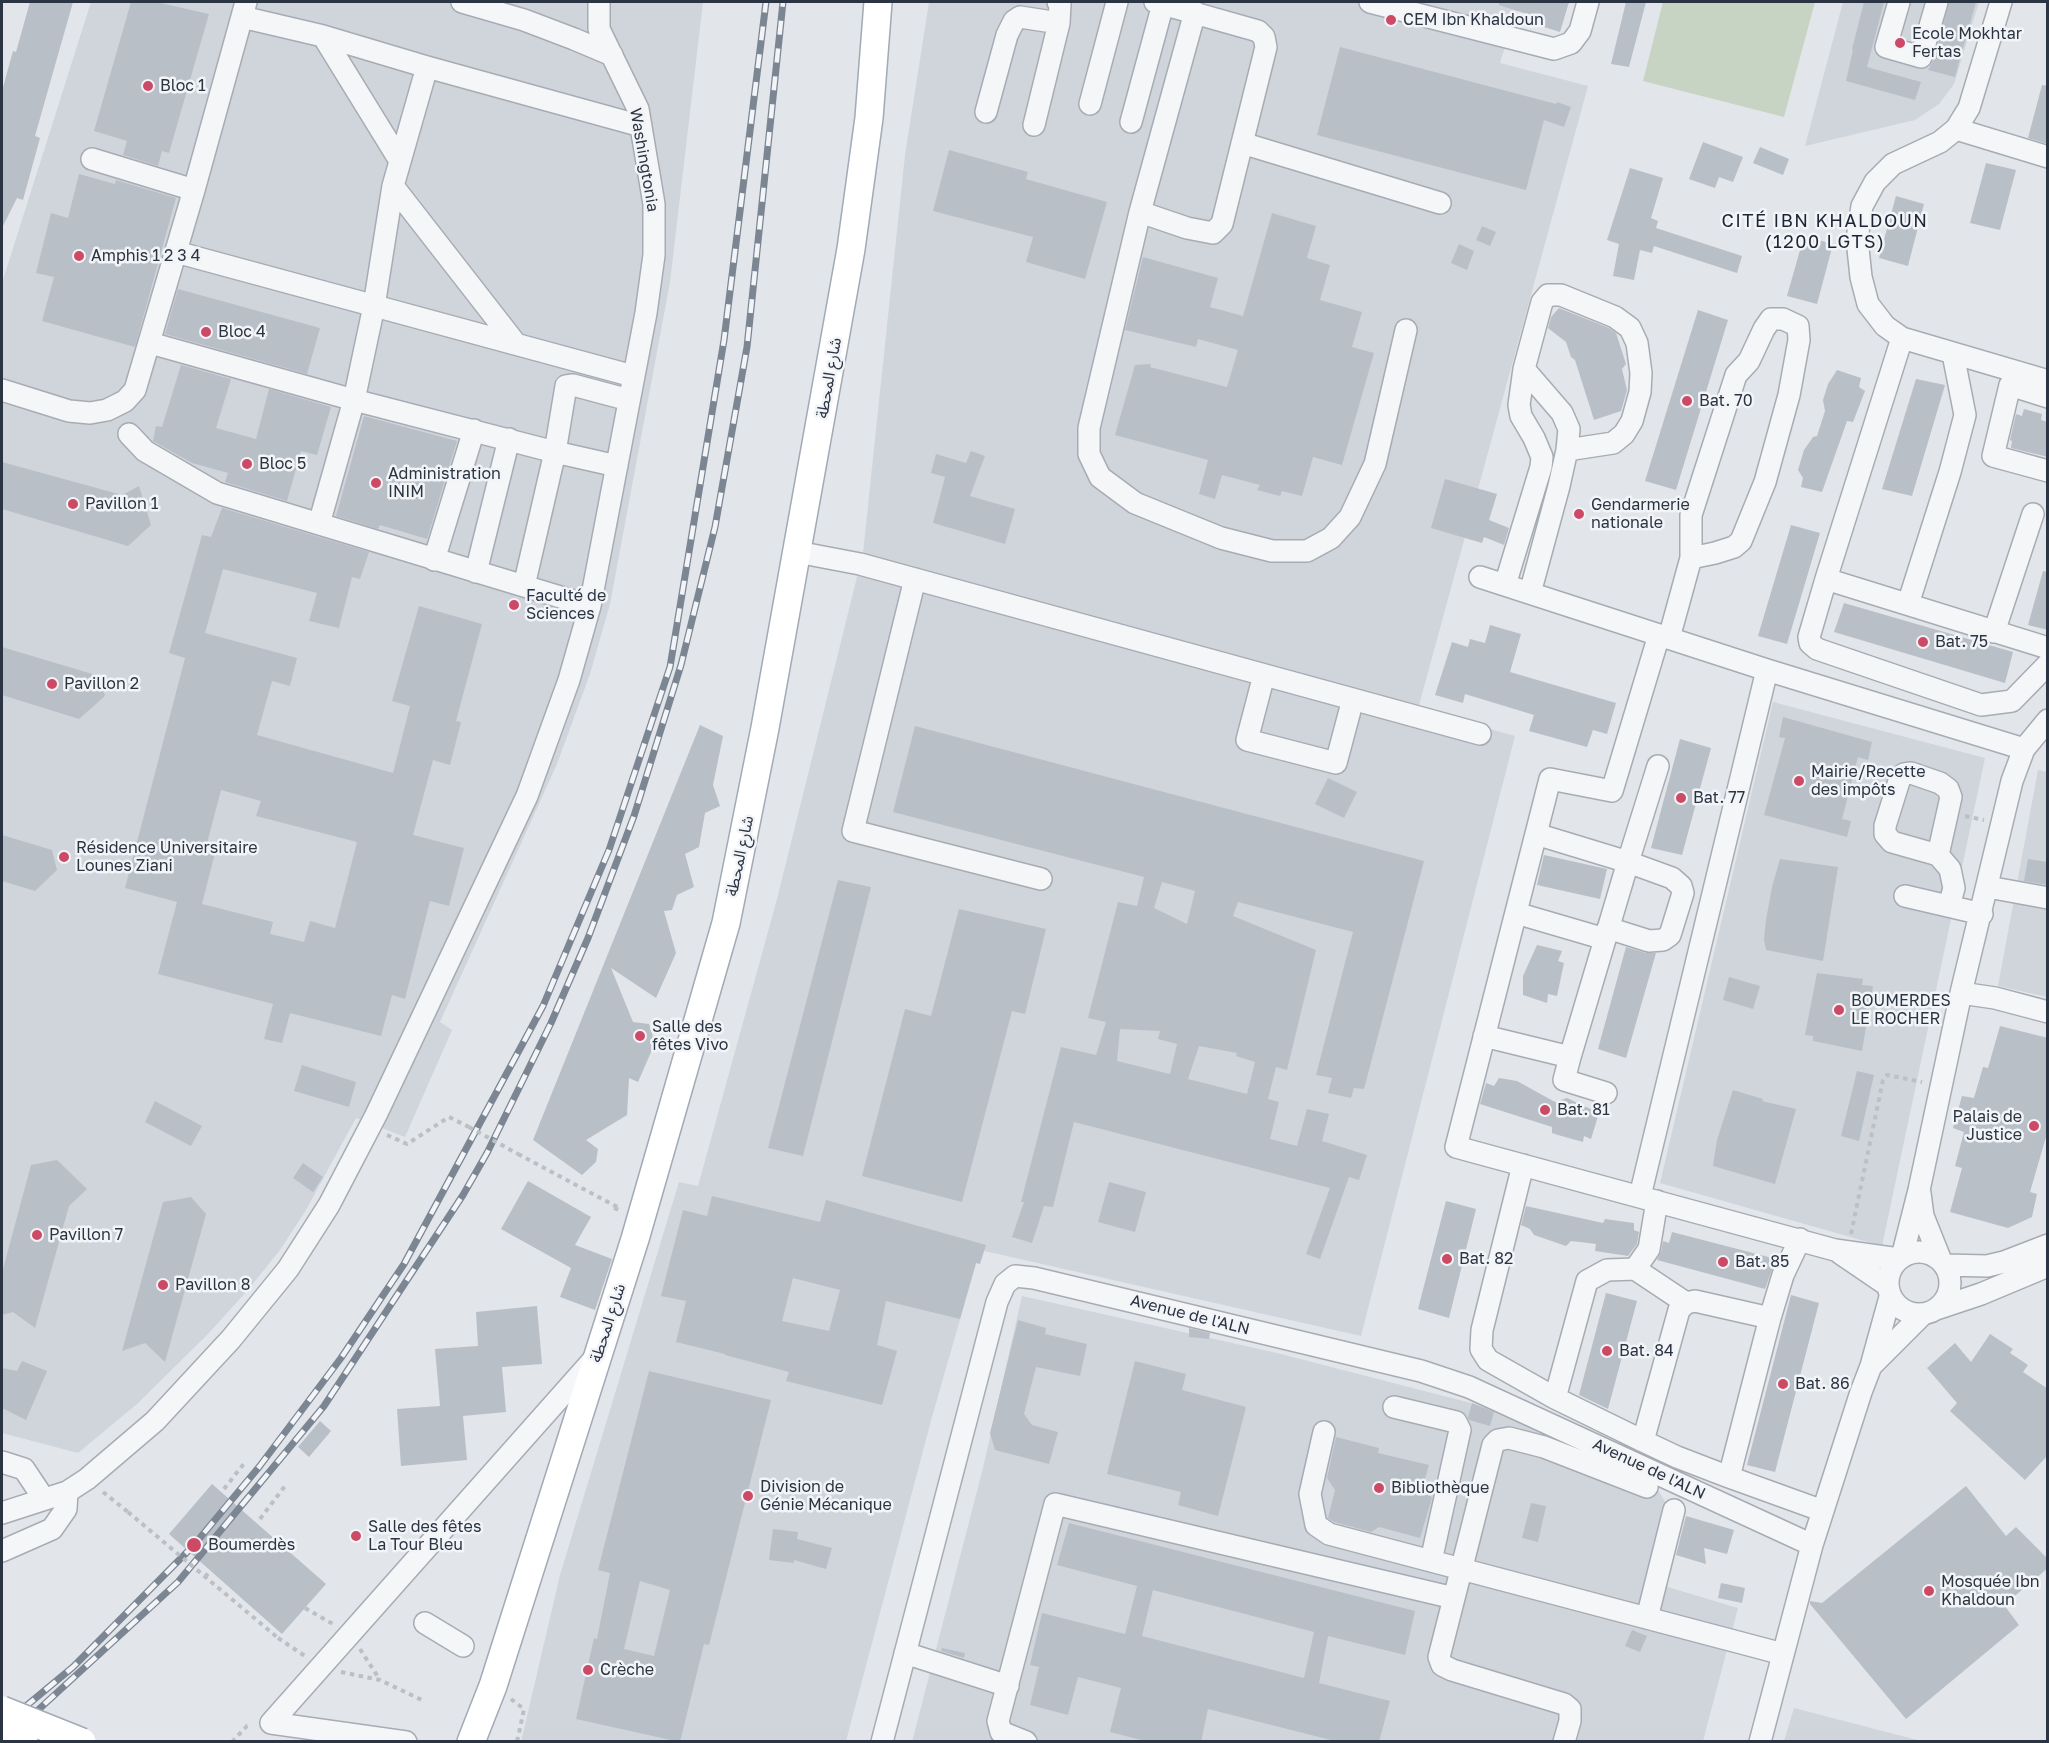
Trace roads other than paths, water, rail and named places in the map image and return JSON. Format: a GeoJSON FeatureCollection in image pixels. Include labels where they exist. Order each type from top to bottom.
{"type":"FeatureCollection","features":[{"type":"Feature","properties":{"kind":"main road","name":"شارع المحطة"},"geometry":{"type":"LineString","coordinates":[[493,1686],[641,1220],[726,923],[750,808],[851,249],[869,118],[878,2]]}},
{"type":"Feature","properties":{"kind":"main road"},"geometry":{"type":"LineString","coordinates":[[471,1742],[493,1686]]}},
{"type":"Feature","properties":{"kind":"main road"},"geometry":{"type":"LineString","coordinates":[[488,1742],[493,1686]]}},
{"type":"Feature","properties":{"kind":"main road"},"geometry":{"type":"LineString","coordinates":[[2,1710],[82,1742]]}},
{"type":"Feature","properties":{"kind":"main road"},"geometry":{"type":"LineString","coordinates":[[2,1733],[24,1742]]}},
{"type":"Feature","properties":{"kind":"street"},"geometry":{"type":"LineString","coordinates":[[462,2],[534,24],[612,56]]}},
{"type":"Feature","properties":{"kind":"street","name":"Washingtonia"},"geometry":{"type":"LineString","coordinates":[[2,1513],[67,1492],[87,1479],[155,1421],[231,1339],[288,1269],[329,1205],[370,1127],[527,796],[569,680],[590,606],[646,313],[654,255],[654,204],[638,109],[599,29],[599,2]]}},
{"type":"Feature","properties":{"kind":"street"},"geometry":{"type":"LineString","coordinates":[[1034,125],[1059,23],[1060,4],[1058,2]]}},
{"type":"Feature","properties":{"kind":"street"},"geometry":{"type":"LineString","coordinates":[[1090,104],[1117,2]]}},
{"type":"Feature","properties":{"kind":"street"},"geometry":{"type":"LineString","coordinates":[[1370,2],[1554,49],[1571,44],[1580,31],[1588,2]]}},
{"type":"Feature","properties":{"kind":"street"},"geometry":{"type":"LineString","coordinates":[[1899,2],[1886,47],[1921,57],[1937,2]]}},
{"type":"Feature","properties":{"kind":"street"},"geometry":{"type":"LineString","coordinates":[[2001,2],[1969,108],[1956,129],[1940,142],[1893,164],[1875,182],[1862,207],[1857,239],[1861,277],[1868,304],[1885,326],[1902,338],[2048,381]]}},
{"type":"Feature","properties":{"kind":"street"},"geometry":{"type":"LineString","coordinates":[[1131,123],[1159,3],[1258,31],[1264,37],[1266,47],[1222,224],[1213,233],[1187,228],[1140,212]]}},
{"type":"Feature","properties":{"kind":"street"},"geometry":{"type":"LineString","coordinates":[[2,390],[69,411],[90,413],[107,410],[125,401],[135,390],[244,9],[323,36],[427,67],[641,126]]}},
{"type":"Feature","properties":{"kind":"street"},"geometry":{"type":"LineString","coordinates":[[1195,12],[1140,212],[1089,428],[1089,454],[1100,477],[1135,503],[1221,538],[1272,551],[1307,551],[1331,538],[1350,516],[1375,464],[1406,330]]}},
{"type":"Feature","properties":{"kind":"street"},"geometry":{"type":"LineString","coordinates":[[986,112],[1014,21],[1020,17],[1059,23]]}},
{"type":"Feature","properties":{"kind":"street"},"geometry":{"type":"LineString","coordinates":[[323,36],[400,161]]}},
{"type":"Feature","properties":{"kind":"street"},"geometry":{"type":"LineString","coordinates":[[320,524],[354,400],[374,306],[393,186],[427,67]]}},
{"type":"Feature","properties":{"kind":"street"},"geometry":{"type":"LineString","coordinates":[[1956,129],[2048,157]]}},
{"type":"Feature","properties":{"kind":"street"},"geometry":{"type":"LineString","coordinates":[[1242,143],[1440,202]]}},
{"type":"Feature","properties":{"kind":"street"},"geometry":{"type":"LineString","coordinates":[[92,159],[194,190]]}},
{"type":"Feature","properties":{"kind":"street"},"geometry":{"type":"LineString","coordinates":[[393,186],[516,344]]}},
{"type":"Feature","properties":{"kind":"street"},"geometry":{"type":"LineString","coordinates":[[176,252],[633,376]]}},
{"type":"Feature","properties":{"kind":"street"},"geometry":{"type":"LineString","coordinates":[[1504,585],[1541,467],[1542,457],[1521,416],[1519,405],[1524,369],[1542,302],[1548,295],[1561,295],[1616,317],[1630,328],[1637,343],[1641,374],[1640,392],[1632,421],[1624,434],[1613,443],[1567,450]]}},
{"type":"Feature","properties":{"kind":"street"},"geometry":{"type":"LineString","coordinates":[[1691,558],[1724,550],[1741,542],[1765,482],[1789,395],[1799,340],[1798,326],[1783,319],[1771,319],[1749,361],[1736,375],[1691,514],[1691,558],[1612,791],[1550,779],[1456,1147],[1841,1250],[1900,1258]]}},
{"type":"Feature","properties":{"kind":"street"},"geometry":{"type":"LineString","coordinates":[[1902,338],[1826,579],[1809,638],[1810,644],[1817,649],[1981,705],[2012,701],[2048,664]]}},
{"type":"Feature","properties":{"kind":"street"},"geometry":{"type":"LineString","coordinates":[[150,343],[354,400],[617,466]]}},
{"type":"Feature","properties":{"kind":"street"},"geometry":{"type":"LineString","coordinates":[[1908,604],[1950,472],[1965,415],[1953,354]]}},
{"type":"Feature","properties":{"kind":"street"},"geometry":{"type":"LineString","coordinates":[[1524,369],[1562,413],[1569,429],[1560,486],[1530,593]]}},
{"type":"Feature","properties":{"kind":"street"},"geometry":{"type":"LineString","coordinates":[[2048,397],[2010,385],[1993,456],[2048,471]]}},
{"type":"Feature","properties":{"kind":"street"},"geometry":{"type":"LineString","coordinates":[[524,586],[555,452],[566,386],[629,400]]}},
{"type":"Feature","properties":{"kind":"street"},"geometry":{"type":"LineString","coordinates":[[434,560],[474,430]]}},
{"type":"Feature","properties":{"kind":"street"},"geometry":{"type":"LineString","coordinates":[[129,434],[145,451],[217,493],[590,606]]}},
{"type":"Feature","properties":{"kind":"street"},"geometry":{"type":"LineString","coordinates":[[476,572],[509,439]]}},
{"type":"Feature","properties":{"kind":"street"},"geometry":{"type":"LineString","coordinates":[[1994,632],[2033,514]]}},
{"type":"Feature","properties":{"kind":"street"},"geometry":{"type":"LineString","coordinates":[[797,552],[860,564],[1480,734]]}},
{"type":"Feature","properties":{"kind":"street"},"geometry":{"type":"LineString","coordinates":[[1480,577],[1767,670],[2035,743]]}},
{"type":"Feature","properties":{"kind":"street"},"geometry":{"type":"LineString","coordinates":[[915,579],[853,831],[1041,879]]}},
{"type":"Feature","properties":{"kind":"street"},"geometry":{"type":"LineString","coordinates":[[1826,579],[2048,648]]}},
{"type":"Feature","properties":{"kind":"street"},"geometry":{"type":"LineString","coordinates":[[1635,1269],[1649,1250],[1649,1199],[1767,670]]}},
{"type":"Feature","properties":{"kind":"street"},"geometry":{"type":"LineString","coordinates":[[1264,675],[1247,740],[1336,763],[1353,699]]}},
{"type":"Feature","properties":{"kind":"street"},"geometry":{"type":"LineString","coordinates":[[1900,1258],[1919,1190],[1961,993],[1982,914],[2012,781],[2048,720]]}},
{"type":"Feature","properties":{"kind":"street"},"geometry":{"type":"LineString","coordinates":[[1606,1093],[1564,1080],[1569,1057],[1658,766]]}},
{"type":"Feature","properties":{"kind":"street"},"geometry":{"type":"LineString","coordinates":[[1938,855],[1951,797],[1948,789],[1940,783],[1911,773],[1904,774],[1900,778],[1885,826],[1885,834],[1892,842],[1938,855],[1950,869],[1954,888],[1949,906]]}},
{"type":"Feature","properties":{"kind":"street"},"geometry":{"type":"LineString","coordinates":[[1516,913],[1607,934],[1649,941],[1663,940],[1670,935],[1683,893],[1681,886],[1671,878],[1628,862],[1536,834]]}},
{"type":"Feature","properties":{"kind":"street"},"geometry":{"type":"LineString","coordinates":[[1988,887],[2048,898]]}},
{"type":"Feature","properties":{"kind":"street"},"geometry":{"type":"LineString","coordinates":[[1905,896],[1982,914]]}},
{"type":"Feature","properties":{"kind":"street"},"geometry":{"type":"LineString","coordinates":[[1961,993],[1995,998],[2048,1012]]}},
{"type":"Feature","properties":{"kind":"street"},"geometry":{"type":"LineString","coordinates":[[1484,1036],[1569,1057]]}},
{"type":"Feature","properties":{"kind":"street"},"geometry":{"type":"LineString","coordinates":[[1523,1165],[1482,1330],[1481,1349],[1488,1360],[1555,1398],[1677,1457],[1823,1511]]}},
{"type":"Feature","properties":{"kind":"street"},"geometry":{"type":"LineString","coordinates":[[1871,1366],[1946,1299],[1950,1288],[1949,1276],[1923,1215],[1919,1190]]}},
{"type":"Feature","properties":{"kind":"street"},"geometry":{"type":"LineString","coordinates":[[1729,1477],[1770,1318],[1783,1275],[1800,1239]]}},
{"type":"Feature","properties":{"kind":"street"},"geometry":{"type":"LineString","coordinates":[[1760,1742],[1812,1545],[1871,1366],[1888,1291],[1888,1275],[1892,1266],[1900,1258],[1911,1253],[1922,1252],[1932,1254],[1943,1263],[1987,1266],[2048,1245]]}},
{"type":"Feature","properties":{"kind":"street"},"geometry":{"type":"LineString","coordinates":[[1841,1250],[1888,1291],[1897,1307],[1909,1314],[1930,1312],[2048,1266]]}},
{"type":"Feature","properties":{"kind":"street"},"geometry":{"type":"LineString","coordinates":[[1555,1398],[1587,1281],[1607,1270],[1635,1269],[1686,1303]]}},
{"type":"Feature","properties":{"kind":"street","name":"Avenue de l'ALN"},"geometry":{"type":"LineString","coordinates":[[882,1742],[997,1302],[1005,1284],[1015,1276],[1034,1278],[1411,1368],[1469,1387],[1812,1545]]}},
{"type":"Feature","properties":{"kind":"street"},"geometry":{"type":"LineString","coordinates":[[1643,1441],[1679,1310],[1686,1303],[1695,1301],[1770,1318]]}},
{"type":"Feature","properties":{"kind":"street"},"geometry":{"type":"LineString","coordinates":[[406,1742],[271,1723],[321,1668],[355,1642],[598,1354]]}},
{"type":"Feature","properties":{"kind":"street"},"geometry":{"type":"LineString","coordinates":[[1395,1407],[1456,1422],[1460,1430],[1431,1561]]}},
{"type":"Feature","properties":{"kind":"street"},"geometry":{"type":"LineString","coordinates":[[1324,1432],[1310,1494],[1316,1525],[1329,1534],[1782,1654]]}},
{"type":"Feature","properties":{"kind":"street"},"geometry":{"type":"LineString","coordinates":[[1564,1742],[1570,1721],[1570,1709],[1564,1704],[1442,1665],[1438,1658],[1493,1445],[1498,1440],[1509,1438],[1545,1447],[1647,1487]]}},
{"type":"Feature","properties":{"kind":"street"},"geometry":{"type":"LineString","coordinates":[[2,1462],[24,1469],[44,1499]]}},
{"type":"Feature","properties":{"kind":"street"},"geometry":{"type":"LineString","coordinates":[[2,1551],[52,1528],[66,1509],[67,1492]]}},
{"type":"Feature","properties":{"kind":"street"},"geometry":{"type":"LineString","coordinates":[[1026,1742],[1001,1732],[998,1721],[1055,1504],[1454,1598]]}},
{"type":"Feature","properties":{"kind":"street"},"geometry":{"type":"LineString","coordinates":[[1647,1618],[1674,1510]]}},
{"type":"Feature","properties":{"kind":"street"},"geometry":{"type":"LineString","coordinates":[[425,1623],[463,1646]]}},
{"type":"Feature","properties":{"kind":"street"},"geometry":{"type":"LineString","coordinates":[[905,1653],[1008,1686]]}},
{"type":"Feature","properties":{"kind":"railway"},"geometry":{"type":"LineString","coordinates":[[2,1726],[73,1667],[194,1545],[259,1467],[341,1358],[404,1264],[543,1006],[609,850],[670,667],[724,340],[766,2]]}},
{"type":"Feature","properties":{"kind":"railway"},"geometry":{"type":"LineString","coordinates":[[3,1742],[178,1582],[324,1406],[463,1195],[487,1153],[551,1023],[588,938],[634,816],[681,665],[715,527],[747,347],[783,2]]}},
{"type":"Feature","properties":{"kind":"place","name":"CEM Ibn Khaldoun"},"geometry":{"type":"Point","coordinates":[1391,20]}},
{"type":"Feature","properties":{"kind":"place","name":"Ecole Mokhtar Fertas"},"geometry":{"type":"Point","coordinates":[1900,43]}},
{"type":"Feature","properties":{"kind":"place","name":"Bloc 1"},"geometry":{"type":"Point","coordinates":[148,86]}},
{"type":"Feature","properties":{"kind":"place","name":"Amphis 1 2 3 4"},"geometry":{"type":"Point","coordinates":[79,256]}},
{"type":"Feature","properties":{"kind":"place","name":"Bloc 4"},"geometry":{"type":"Point","coordinates":[206,332]}},
{"type":"Feature","properties":{"kind":"place","name":"Bat. 70"},"geometry":{"type":"Point","coordinates":[1687,401]}},
{"type":"Feature","properties":{"kind":"place","name":"Bloc 5"},"geometry":{"type":"Point","coordinates":[247,464]}},
{"type":"Feature","properties":{"kind":"place","name":"Administration INIM"},"geometry":{"type":"Point","coordinates":[376,483]}},
{"type":"Feature","properties":{"kind":"place","name":"Pavillon 1"},"geometry":{"type":"Point","coordinates":[73,504]}},
{"type":"Feature","properties":{"kind":"place","name":"Gendarmerie nationale"},"geometry":{"type":"Point","coordinates":[1579,514]}},
{"type":"Feature","properties":{"kind":"place","name":"Faculté de Sciences"},"geometry":{"type":"Point","coordinates":[514,605]}},
{"type":"Feature","properties":{"kind":"place","name":"Bat. 75"},"geometry":{"type":"Point","coordinates":[1923,642]}},
{"type":"Feature","properties":{"kind":"place","name":"Pavillon 2"},"geometry":{"type":"Point","coordinates":[52,684]}},
{"type":"Feature","properties":{"kind":"place","name":"Mairie/Recette des impôts"},"geometry":{"type":"Point","coordinates":[1799,781]}},
{"type":"Feature","properties":{"kind":"place","name":"Bat. 77"},"geometry":{"type":"Point","coordinates":[1681,798]}},
{"type":"Feature","properties":{"kind":"place","name":"Résidence Universitaire Lounes Ziani"},"geometry":{"type":"Point","coordinates":[64,857]}},
{"type":"Feature","properties":{"kind":"place","name":"BOUMERDES LE ROCHER"},"geometry":{"type":"Point","coordinates":[1839,1010]}},
{"type":"Feature","properties":{"kind":"place","name":"Salle des fêtes Vivo"},"geometry":{"type":"Point","coordinates":[640,1036]}},
{"type":"Feature","properties":{"kind":"place","name":"Bat. 81"},"geometry":{"type":"Point","coordinates":[1545,1110]}},
{"type":"Feature","properties":{"kind":"place","name":"Palais de Justice"},"geometry":{"type":"Point","coordinates":[2034,1126]}},
{"type":"Feature","properties":{"kind":"place","name":"Pavillon 7"},"geometry":{"type":"Point","coordinates":[37,1235]}},
{"type":"Feature","properties":{"kind":"place","name":"Bat. 82"},"geometry":{"type":"Point","coordinates":[1447,1259]}},
{"type":"Feature","properties":{"kind":"place","name":"Bat. 85"},"geometry":{"type":"Point","coordinates":[1723,1262]}},
{"type":"Feature","properties":{"kind":"place","name":"Pavillon 8"},"geometry":{"type":"Point","coordinates":[163,1285]}},
{"type":"Feature","properties":{"kind":"place","name":"Bat. 84"},"geometry":{"type":"Point","coordinates":[1607,1351]}},
{"type":"Feature","properties":{"kind":"place","name":"Bat. 86"},"geometry":{"type":"Point","coordinates":[1783,1384]}},
{"type":"Feature","properties":{"kind":"place","name":"Bibliothèque"},"geometry":{"type":"Point","coordinates":[1379,1488]}},
{"type":"Feature","properties":{"kind":"place","name":"Division de Génie Mécanique"},"geometry":{"type":"Point","coordinates":[748,1496]}},
{"type":"Feature","properties":{"kind":"place","name":"Salle des fêtes La Tour Bleu"},"geometry":{"type":"Point","coordinates":[356,1536]}},
{"type":"Feature","properties":{"kind":"place","name":"Boumerdès"},"geometry":{"type":"Point","coordinates":[194,1545]}},
{"type":"Feature","properties":{"kind":"place","name":"Mosquée Ibn Khaldoun"},"geometry":{"type":"Point","coordinates":[1929,1591]}},
{"type":"Feature","properties":{"kind":"place","name":"Crèche"},"geometry":{"type":"Point","coordinates":[588,1670]}},
{"type":"Feature","properties":{"kind":"district","name":"CITÉ IBN KHALDOUN (1200 LGTS)"},"geometry":{"type":"Point","coordinates":[1825,231]}}]}
